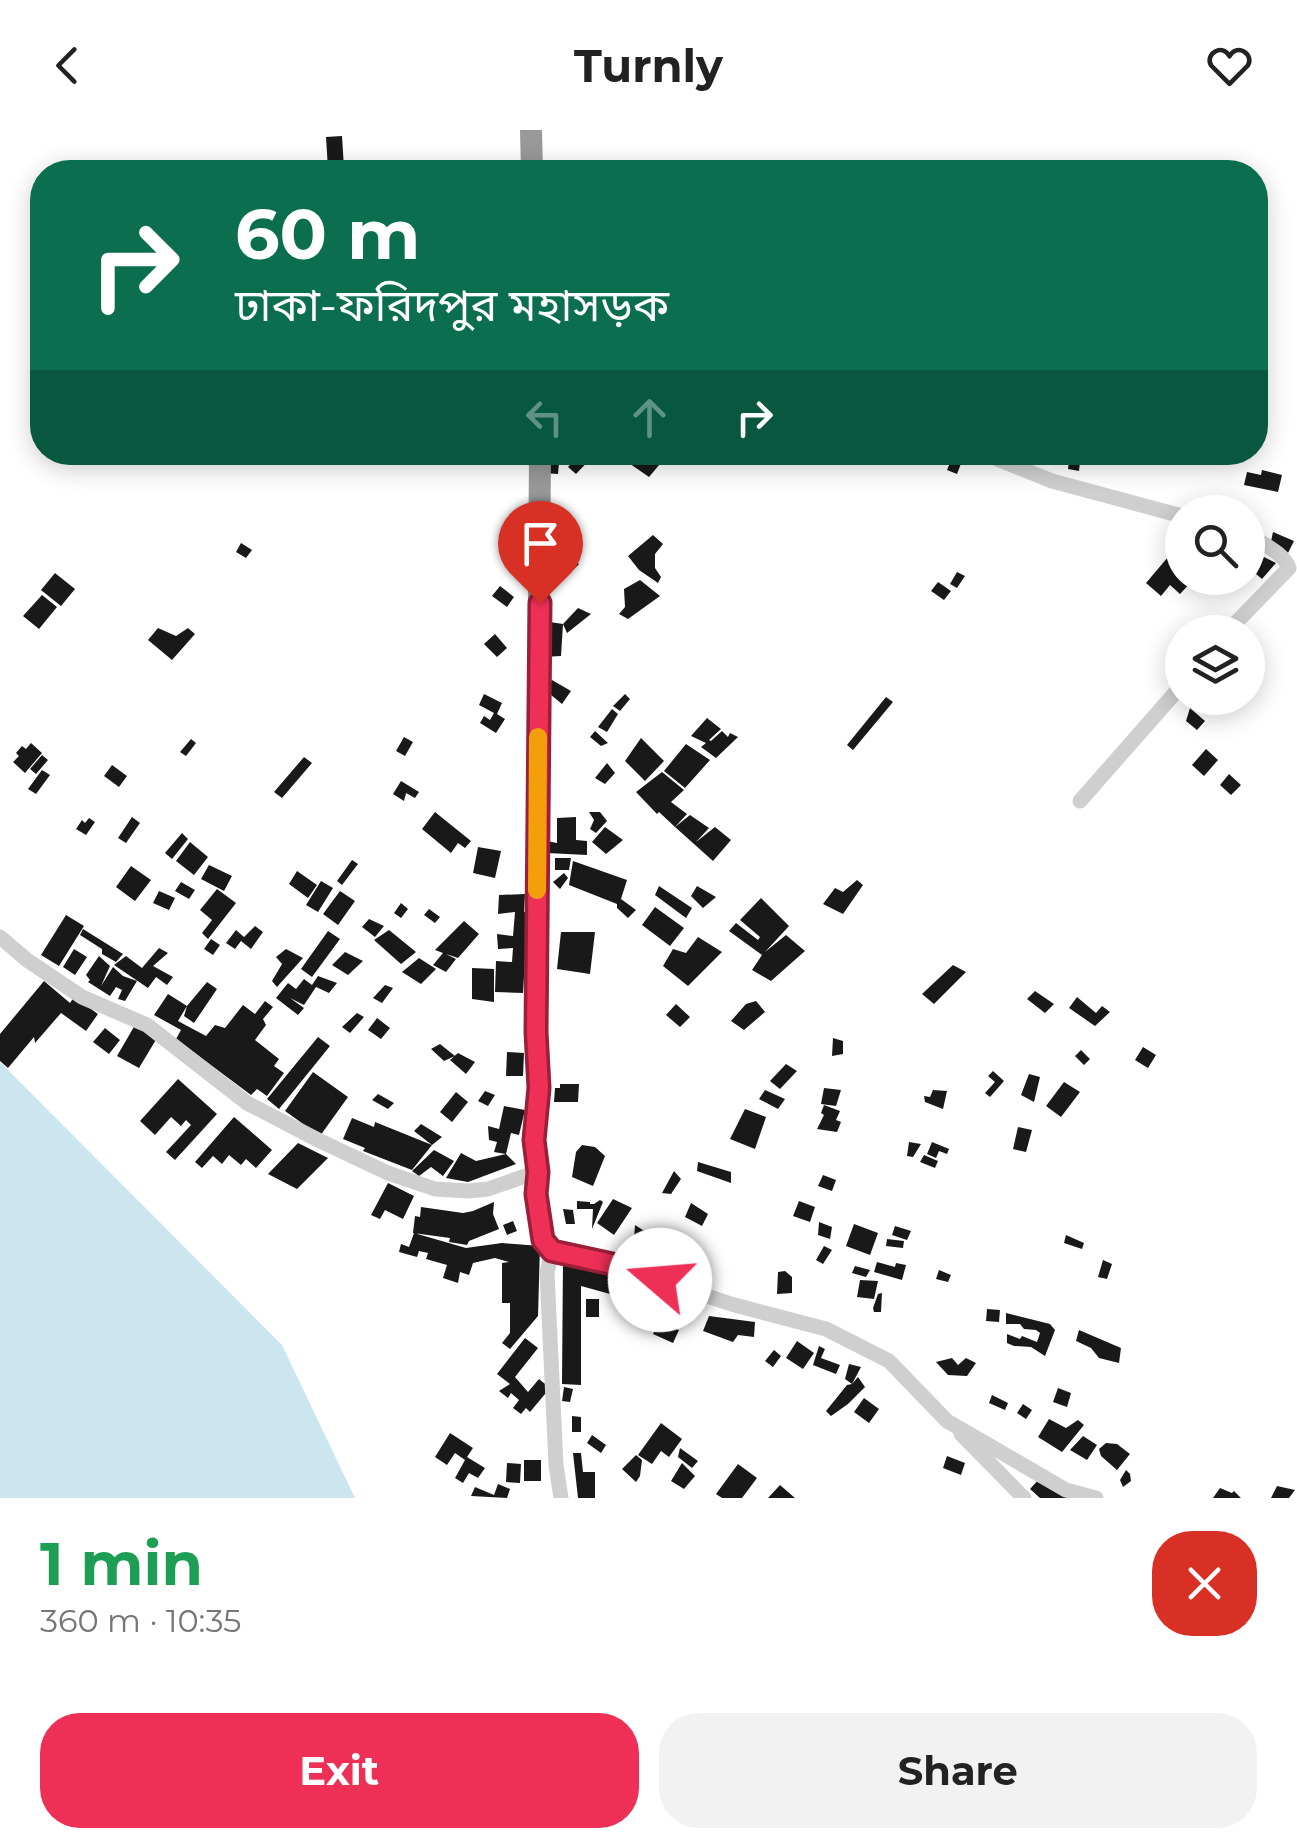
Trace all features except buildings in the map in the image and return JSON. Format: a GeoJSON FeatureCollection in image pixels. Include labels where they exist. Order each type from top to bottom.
{"type":"FeatureCollection","features":[{"type":"Feature","properties":{"kind":"highway"},"geometry":{"type":"LineString","coordinates":[[530,130],[531,160]]}},
{"type":"Feature","properties":{"kind":"highway"},"geometry":{"type":"LineString","coordinates":[[540,465],[536,1012],[539,1088],[534,1140],[543,1240],[552,1251]]}},
{"type":"Feature","properties":{"kind":"street"},"geometry":{"type":"LineString","coordinates":[[1012,465],[1052,481],[1165,511]]}},
{"type":"Feature","properties":{"kind":"street"},"geometry":{"type":"LineString","coordinates":[[1243,615],[1293,564],[1265,546]]}},
{"type":"Feature","properties":{"kind":"street"},"geometry":{"type":"LineString","coordinates":[[1080,801],[1165,704]]}},
{"type":"Feature","properties":{"kind":"street"},"geometry":{"type":"LineString","coordinates":[[0,937],[82,997],[147,1025],[247,1104],[388,1173],[435,1189],[468,1191],[538,1172]]}},
{"type":"Feature","properties":{"kind":"street"},"geometry":{"type":"LineString","coordinates":[[561,1498],[547,1273],[552,1251],[612,1264],[731,1304],[826,1329],[889,1361],[1024,1498]]}},
{"type":"Feature","properties":{"kind":"street"},"geometry":{"type":"LineString","coordinates":[[947,1421],[1066,1490],[1096,1498]]}},
{"type":"Feature","properties":{"kind":"water"},"geometry":{"type":"Polygon","coordinates":[[[0,1062],[282,1345],[355,1498],[0,1498],[0,1062]]]}},
{"type":"Feature","properties":{"kind":"slow traffic"},"geometry":{"type":"LineString","coordinates":[[537,890],[538,737]]}},
{"type":"Feature","properties":{"kind":"route"},"geometry":{"type":"LineString","coordinates":[[540,603],[536,1032],[539,1088],[534,1140],[543,1240],[552,1251],[612,1264],[660,1280]]}}]}
